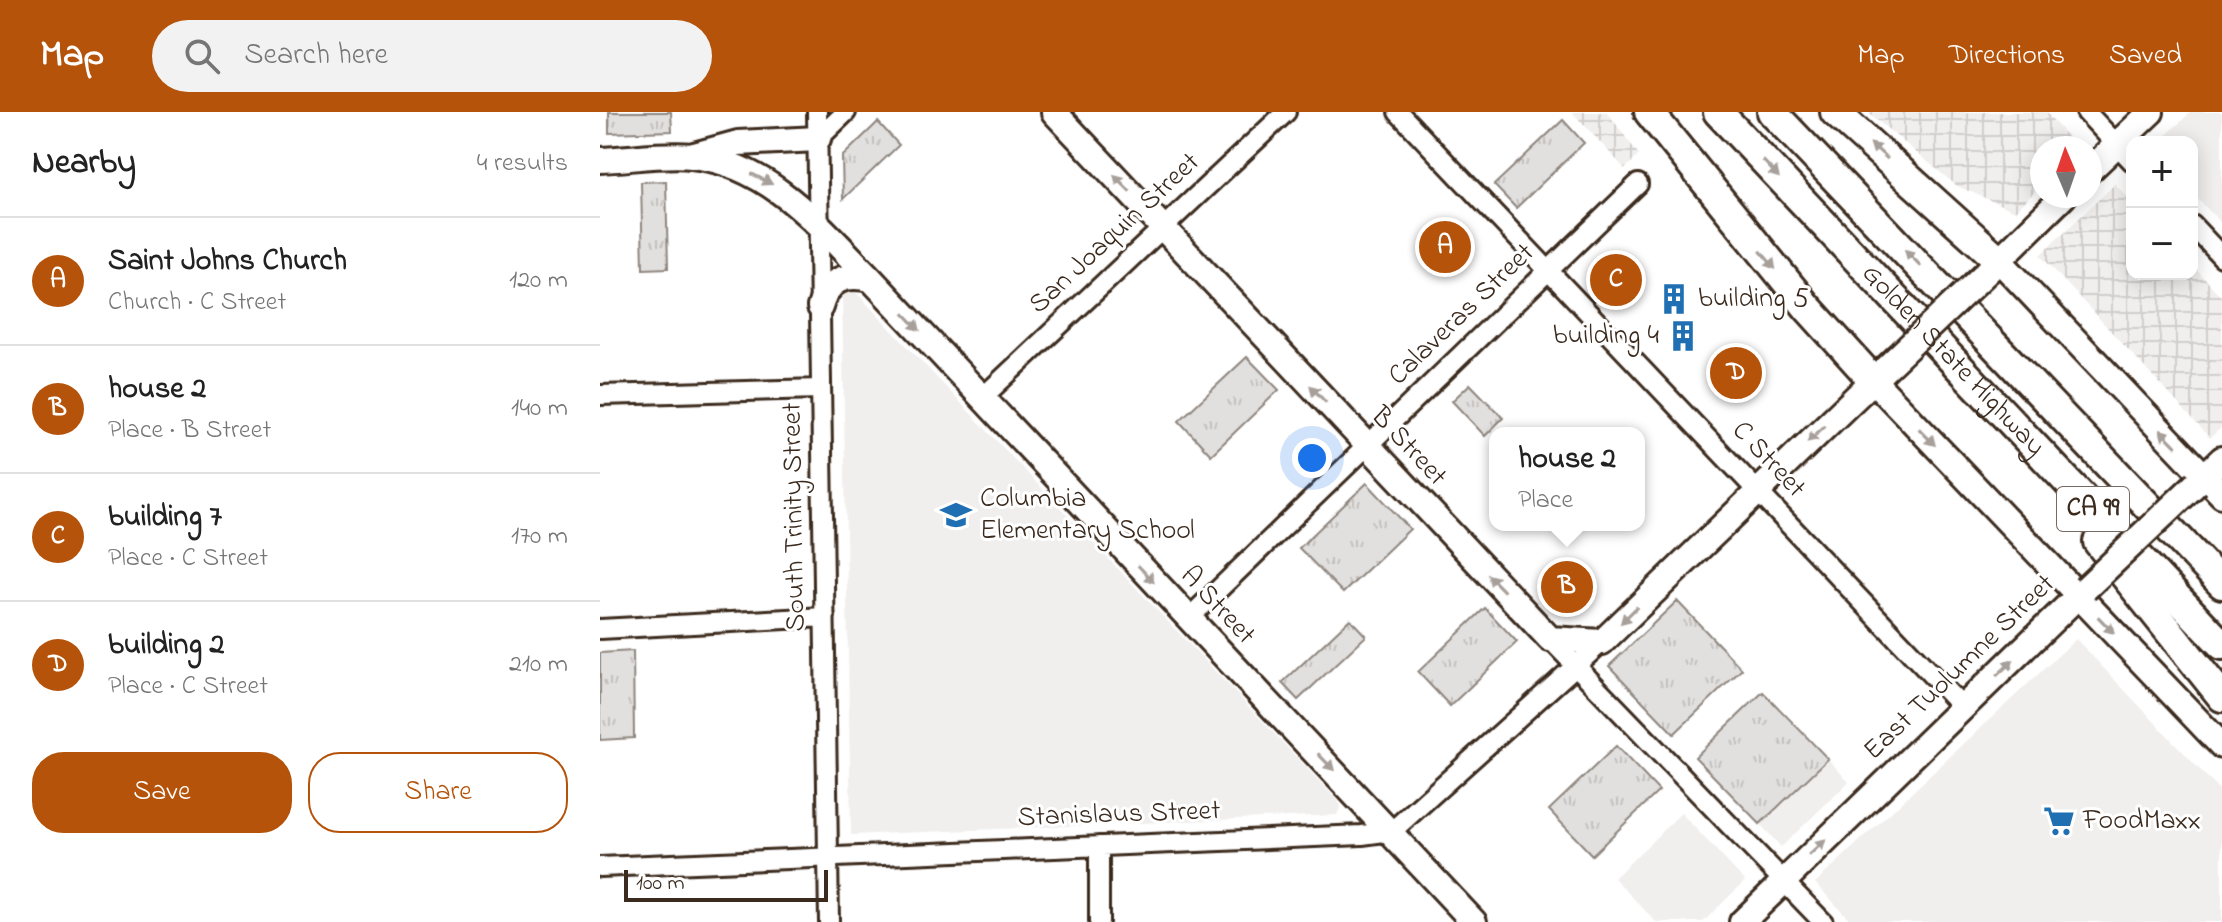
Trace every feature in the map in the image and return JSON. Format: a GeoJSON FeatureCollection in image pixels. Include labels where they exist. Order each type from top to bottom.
{"type":"FeatureCollection","features":[{"type":"Feature","properties":{"kind":"highway"},"geometry":{"type":"LineString","coordinates":[[1649,112],[1807,307],[1878,376]]}},
{"type":"Feature","properties":{"kind":"highway","name":"Golden State Highway"},"geometry":{"type":"LineString","coordinates":[[1718,112],[2222,645]]}},
{"type":"Feature","properties":{"kind":"highway","name":"Golden State Highway"},"geometry":{"type":"LineString","coordinates":[[1772,112],[1987,334],[2222,584]]}},
{"type":"Feature","properties":{"kind":"highway"},"geometry":{"type":"LineString","coordinates":[[1835,112],[1994,266]]}},
{"type":"Feature","properties":{"kind":"highway"},"geometry":{"type":"LineString","coordinates":[[1987,334],[2222,556]]}},
{"type":"Feature","properties":{"kind":"highway"},"geometry":{"type":"LineString","coordinates":[[1963,372],[2222,697]]}},
{"type":"Feature","properties":{"kind":"main road","name":"B Street"},"geometry":{"type":"LineString","coordinates":[[1054,112],[1550,639]]}},
{"type":"Feature","properties":{"kind":"main road"},"geometry":{"type":"LineString","coordinates":[[2102,164],[2124,153],[2151,112]]}},
{"type":"Feature","properties":{"kind":"main road"},"geometry":{"type":"LineString","coordinates":[[600,160],[692,156],[738,143],[818,139]]}},
{"type":"Feature","properties":{"kind":"main road","name":"A Street"},"geometry":{"type":"LineString","coordinates":[[692,156],[731,165],[770,182],[819,226],[1392,831],[1474,922]]}},
{"type":"Feature","properties":{"kind":"main road"},"geometry":{"type":"LineString","coordinates":[[1550,639],[1602,642],[1757,489],[2052,208]]}},
{"type":"Feature","properties":{"kind":"main road"},"geometry":{"type":"LineString","coordinates":[[1994,266],[2208,473],[2222,495]]}},
{"type":"Feature","properties":{"kind":"main road"},"geometry":{"type":"LineString","coordinates":[[820,307],[825,291],[840,278],[854,275],[871,279]]}},
{"type":"Feature","properties":{"kind":"main road"},"geometry":{"type":"LineString","coordinates":[[1878,376],[2222,746]]}},
{"type":"Feature","properties":{"kind":"main road","name":"East Tuolumne Street"},"geometry":{"type":"LineString","coordinates":[[1742,922],[2081,592],[2208,473]]}},
{"type":"Feature","properties":{"kind":"street","name":"South Trinity Street"},"geometry":{"type":"LineString","coordinates":[[817,112],[829,922]]}},
{"type":"Feature","properties":{"kind":"street"},"geometry":{"type":"LineString","coordinates":[[818,139],[846,112]]}},
{"type":"Feature","properties":{"kind":"street","name":"San Joaquin Street"},"geometry":{"type":"LineString","coordinates":[[983,397],[1286,112]]}},
{"type":"Feature","properties":{"kind":"street","name":"C Street"},"geometry":{"type":"LineString","coordinates":[[1398,112],[1963,708]]}},
{"type":"Feature","properties":{"kind":"street"},"geometry":{"type":"LineString","coordinates":[[2086,112],[2124,153]]}},
{"type":"Feature","properties":{"kind":"street","name":"Calaveras Street"},"geometry":{"type":"LineString","coordinates":[[1188,619],[1638,184]]}},
{"type":"Feature","properties":{"kind":"street"},"geometry":{"type":"LineString","coordinates":[[2198,231],[2222,257]]}},
{"type":"Feature","properties":{"kind":"street"},"geometry":{"type":"LineString","coordinates":[[600,395],[821,389]]}},
{"type":"Feature","properties":{"kind":"street"},"geometry":{"type":"LineString","coordinates":[[600,629],[825,617]]}},
{"type":"Feature","properties":{"kind":"street","name":"B Street"},"geometry":{"type":"LineString","coordinates":[[1550,639],[1823,922]]}},
{"type":"Feature","properties":{"kind":"street"},"geometry":{"type":"LineString","coordinates":[[1392,831],[1602,642]]}},
{"type":"Feature","properties":{"kind":"street","name":"Stanislaus Street"},"geometry":{"type":"LineString","coordinates":[[600,867],[1362,835],[1392,831]]}},
{"type":"Feature","properties":{"kind":"street"},"geometry":{"type":"LineString","coordinates":[[1099,846],[1099,922]]}},
{"type":"Feature","properties":{"kind":"shaded area"},"geometry":{"type":"Polygon","coordinates":[[[1572,112],[1607,112],[1639,155],[1625,169],[1572,112]]]}},
{"type":"Feature","properties":{"kind":"shaded area"},"geometry":{"type":"Polygon","coordinates":[[[1867,112],[2046,112],[2067,136],[2030,136],[2030,197],[2015,211],[1957,186],[1867,112]]]}},
{"type":"Feature","properties":{"kind":"shaded area"},"geometry":{"type":"Polygon","coordinates":[[[2191,112],[2222,112],[2222,224],[2198,199],[2198,136],[2165,136],[2191,112]]]}},
{"type":"Feature","properties":{"kind":"shaded area"},"geometry":{"type":"Polygon","coordinates":[[[2115,184],[2126,196],[2126,280],[2198,280],[2198,271],[2222,297],[2222,427],[2210,438],[2040,255],[2090,208],[2102,208],[2102,196],[2115,184]]]}},
{"type":"Feature","properties":{"kind":"shaded area","name":"Columbia Elementary School"},"geometry":{"type":"Polygon","coordinates":[[[851,287],[1338,801],[1341,806],[1337,815],[851,835],[842,291],[851,287]]]}},
{"type":"Feature","properties":{"kind":"shaded area"},"geometry":{"type":"Polygon","coordinates":[[[2076,639],[2222,793],[2222,922],[1852,922],[1815,883],[2076,639]]]}},
{"type":"Feature","properties":{"kind":"shaded area"},"geometry":{"type":"Polygon","coordinates":[[[1828,759],[1849,782],[1781,847],[1760,824],[1828,759]]]}},
{"type":"Feature","properties":{"kind":"shaded area"},"geometry":{"type":"Polygon","coordinates":[[[1681,813],[1745,881],[1703,922],[1656,922],[1614,878],[1681,813]]]}},
{"type":"Feature","properties":{"kind":"green space"},"geometry":{"type":"Polygon","coordinates":[[[609,112],[671,112],[672,131],[609,133],[609,112]]]}},
{"type":"Feature","properties":{"kind":"green space"},"geometry":{"type":"Polygon","coordinates":[[[1563,120],[1584,143],[1516,208],[1494,185],[1563,120]]]}},
{"type":"Feature","properties":{"kind":"green space"},"geometry":{"type":"Polygon","coordinates":[[[878,122],[899,145],[843,199],[842,157],[878,122]]]}},
{"type":"Feature","properties":{"kind":"green space"},"geometry":{"type":"Polygon","coordinates":[[[666,181],[668,268],[643,269],[641,182],[666,181]]]}},
{"type":"Feature","properties":{"kind":"green space"},"geometry":{"type":"Polygon","coordinates":[[[1247,357],[1279,390],[1211,455],[1179,421],[1247,357]]]}},
{"type":"Feature","properties":{"kind":"green space"},"geometry":{"type":"Polygon","coordinates":[[[1470,384],[1503,418],[1494,427],[1489,427],[1485,436],[1452,401],[1470,384]]]}},
{"type":"Feature","properties":{"kind":"green space"},"geometry":{"type":"Polygon","coordinates":[[[1367,483],[1410,529],[1343,593],[1299,548],[1367,483]]]}},
{"type":"Feature","properties":{"kind":"green space"},"geometry":{"type":"Polygon","coordinates":[[[1677,601],[1742,669],[1674,734],[1609,666],[1677,601]]]}},
{"type":"Feature","properties":{"kind":"green space"},"geometry":{"type":"Polygon","coordinates":[[[1485,608],[1517,642],[1450,706],[1418,672],[1485,608]]]}},
{"type":"Feature","properties":{"kind":"green space"},"geometry":{"type":"Polygon","coordinates":[[[1350,619],[1366,636],[1298,700],[1282,683],[1350,619]]]}},
{"type":"Feature","properties":{"kind":"green space"},"geometry":{"type":"Polygon","coordinates":[[[633,651],[634,738],[600,740],[600,653],[633,651]]]}},
{"type":"Feature","properties":{"kind":"green space"},"geometry":{"type":"Polygon","coordinates":[[[1763,692],[1828,759],[1760,824],[1695,757],[1763,692]]]}},
{"type":"Feature","properties":{"kind":"green space"},"geometry":{"type":"Polygon","coordinates":[[[1616,746],[1659,791],[1592,855],[1549,810],[1616,746]]]}},
{"type":"Feature","properties":{"kind":"place","name":"Saint Johns Church"},"geometry":{"type":"Point","coordinates":[1445,247]}},
{"type":"Feature","properties":{"kind":"place","name":"building 7"},"geometry":{"type":"Point","coordinates":[1616,280]}},
{"type":"Feature","properties":{"kind":"place","name":"building 5"},"geometry":{"type":"Point","coordinates":[1674,299]}},
{"type":"Feature","properties":{"kind":"place","name":"building 4"},"geometry":{"type":"Point","coordinates":[1683,336]}},
{"type":"Feature","properties":{"kind":"place","name":"building 2"},"geometry":{"type":"Point","coordinates":[1736,373]}},
{"type":"Feature","properties":{"kind":"place","name":"Columbia Elementary School"},"geometry":{"type":"Point","coordinates":[956,515]}},
{"type":"Feature","properties":{"kind":"place","name":"house 2"},"geometry":{"type":"Point","coordinates":[1567,587]}},
{"type":"Feature","properties":{"kind":"place","name":"FoodMaxx"},"geometry":{"type":"Point","coordinates":[2059,821]}}]}
